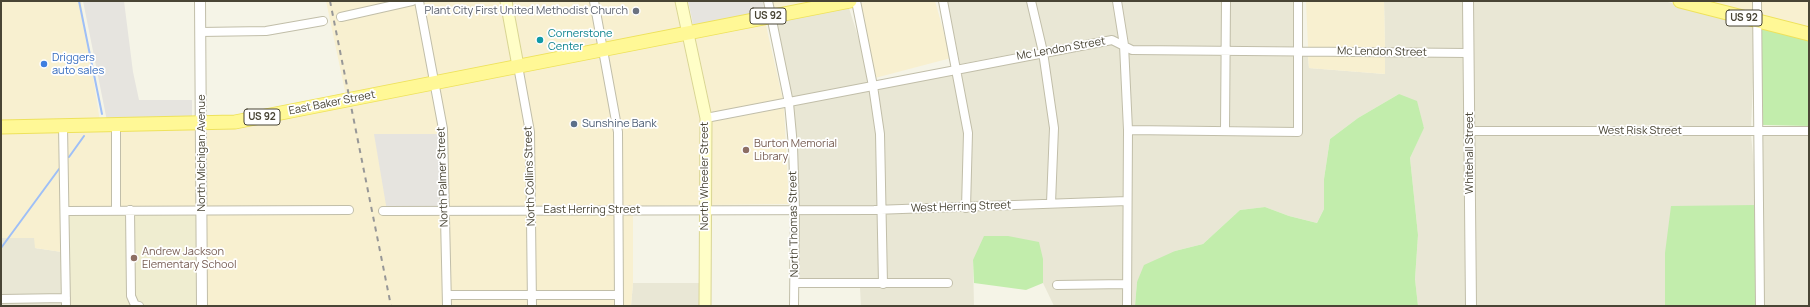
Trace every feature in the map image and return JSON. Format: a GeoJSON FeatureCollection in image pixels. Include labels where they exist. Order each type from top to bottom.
{"type":"FeatureCollection","features":[{"type":"Feature","properties":{"kind":"main road","name":"North Collins Street"},"geometry":{"type":"LineString","coordinates":[[506,1],[518,66]]}},
{"type":"Feature","properties":{"kind":"main road","name":"North Wheeler Street"},"geometry":{"type":"LineString","coordinates":[[681,1],[706,118],[705,306]]}},
{"type":"Feature","properties":{"kind":"main road","name":"US 92"},"geometry":{"type":"LineString","coordinates":[[518,66],[850,1]]}},
{"type":"Feature","properties":{"kind":"main road","name":"US 92"},"geometry":{"type":"LineString","coordinates":[[1680,1],[1809,34]]}},
{"type":"Feature","properties":{"kind":"main road","name":"East Baker Street"},"geometry":{"type":"LineString","coordinates":[[1,127],[201,124],[249,119],[518,66]]}},
{"type":"Feature","properties":{"kind":"street","name":"North Michigan Avenue"},"geometry":{"type":"LineString","coordinates":[[200,1],[202,306]]}},
{"type":"Feature","properties":{"kind":"street"},"geometry":{"type":"LineString","coordinates":[[341,17],[412,1]]}},
{"type":"Feature","properties":{"kind":"street","name":"North Palmer Street"},"geometry":{"type":"LineString","coordinates":[[419,1],[443,130],[447,306]]}},
{"type":"Feature","properties":{"kind":"street"},"geometry":{"type":"LineString","coordinates":[[594,1],[618,132],[619,306]]}},
{"type":"Feature","properties":{"kind":"street","name":"North Thomas Street"},"geometry":{"type":"LineString","coordinates":[[768,1],[789,103],[795,210],[794,306]]}},
{"type":"Feature","properties":{"kind":"street"},"geometry":{"type":"LineString","coordinates":[[856,1],[873,86],[880,134],[883,284]]}},
{"type":"Feature","properties":{"kind":"street"},"geometry":{"type":"LineString","coordinates":[[943,1],[968,133],[966,208]]}},
{"type":"Feature","properties":{"kind":"street"},"geometry":{"type":"LineString","coordinates":[[1031,1],[1043,52],[1054,128],[1051,203]]}},
{"type":"Feature","properties":{"kind":"street"},"geometry":{"type":"LineString","coordinates":[[1117,1],[1124,45],[1128,130],[1127,306]]}},
{"type":"Feature","properties":{"kind":"street"},"geometry":{"type":"LineString","coordinates":[[1225,130],[1226,1]]}},
{"type":"Feature","properties":{"kind":"street"},"geometry":{"type":"LineString","coordinates":[[1128,130],[1298,132],[1298,1]]}},
{"type":"Feature","properties":{"kind":"street","name":"Whitehall Street"},"geometry":{"type":"LineString","coordinates":[[1468,1],[1471,306]]}},
{"type":"Feature","properties":{"kind":"street"},"geometry":{"type":"LineString","coordinates":[[1757,1],[1760,306]]}},
{"type":"Feature","properties":{"kind":"street"},"geometry":{"type":"LineString","coordinates":[[200,32],[266,31],[323,20]]}},
{"type":"Feature","properties":{"kind":"street","name":"Mc Lendon Street"},"geometry":{"type":"LineString","coordinates":[[706,118],[789,103],[1043,52],[1112,40],[1132,50],[1468,53]]}},
{"type":"Feature","properties":{"kind":"street","name":"North Collins Street"},"geometry":{"type":"LineString","coordinates":[[518,66],[530,132],[532,306]]}},
{"type":"Feature","properties":{"kind":"street"},"geometry":{"type":"LineString","coordinates":[[116,125],[116,210]]}},
{"type":"Feature","properties":{"kind":"street"},"geometry":{"type":"LineString","coordinates":[[1,299],[66,302],[63,126]]}},
{"type":"Feature","properties":{"kind":"street","name":"West Risk Street"},"geometry":{"type":"LineString","coordinates":[[1470,131],[1809,131]]}},
{"type":"Feature","properties":{"kind":"street","name":"West Herring Street"},"geometry":{"type":"LineString","coordinates":[[795,210],[966,208],[1051,203],[1127,201]]}},
{"type":"Feature","properties":{"kind":"street"},"geometry":{"type":"LineString","coordinates":[[130,210],[131,296],[135,305],[139,306]]}},
{"type":"Feature","properties":{"kind":"street"},"geometry":{"type":"LineString","coordinates":[[65,211],[349,210]]}},
{"type":"Feature","properties":{"kind":"street","name":"East Herring Street"},"geometry":{"type":"LineString","coordinates":[[383,211],[795,210]]}},
{"type":"Feature","properties":{"kind":"street"},"geometry":{"type":"LineString","coordinates":[[795,283],[948,283]]}},
{"type":"Feature","properties":{"kind":"street"},"geometry":{"type":"LineString","coordinates":[[1057,285],[1126,284]]}},
{"type":"Feature","properties":{"kind":"street"},"geometry":{"type":"LineString","coordinates":[[447,295],[619,295]]}},
{"type":"Feature","properties":{"kind":"shaded area"},"geometry":{"type":"Polygon","coordinates":[[[1,1],[81,1],[100,121],[1,123],[1,1]]]}},
{"type":"Feature","properties":{"kind":"shaded area"},"geometry":{"type":"Polygon","coordinates":[[[83,1],[124,1],[133,72],[139,100],[192,100],[192,119],[107,121],[83,1]]]}},
{"type":"Feature","properties":{"kind":"shaded area"},"geometry":{"type":"Polygon","coordinates":[[[326,1],[393,1],[337,14],[339,22],[416,4],[429,79],[346,96],[326,1]]]}},
{"type":"Feature","properties":{"kind":"shaded area"},"geometry":{"type":"Polygon","coordinates":[[[432,1],[502,1],[514,63],[436,78],[423,3],[432,1]]]}},
{"type":"Feature","properties":{"kind":"shaded area"},"geometry":{"type":"Polygon","coordinates":[[[509,1],[590,1],[599,46],[521,62],[509,1]]]}},
{"type":"Feature","properties":{"kind":"shaded area"},"geometry":{"type":"Polygon","coordinates":[[[597,1],[677,1],[683,30],[606,45],[597,1]]]}},
{"type":"Feature","properties":{"kind":"shaded area"},"geometry":{"type":"Polygon","coordinates":[[[688,1],[763,1],[765,14],[694,28],[688,1]]]}},
{"type":"Feature","properties":{"kind":"shaded area"},"geometry":{"type":"Polygon","coordinates":[[[771,1],[828,1],[773,10],[771,1]]]}},
{"type":"Feature","properties":{"kind":"shaded area"},"geometry":{"type":"Polygon","coordinates":[[[871,1],[935,1],[951,58],[875,78],[860,3],[871,1]]]}},
{"type":"Feature","properties":{"kind":"shaded area"},"geometry":{"type":"Polygon","coordinates":[[[947,1],[1028,1],[1038,49],[960,64],[947,1]]]}},
{"type":"Feature","properties":{"kind":"shaded area"},"geometry":{"type":"Polygon","coordinates":[[[1035,1],[1113,1],[1119,38],[1112,36],[1045,47],[1035,1]]]}},
{"type":"Feature","properties":{"kind":"shaded area"},"geometry":{"type":"Polygon","coordinates":[[[1121,1],[1222,1],[1222,46],[1133,46],[1127,42],[1121,1]]]}},
{"type":"Feature","properties":{"kind":"shaded area"},"geometry":{"type":"Polygon","coordinates":[[[1229,1],[1295,1],[1296,47],[1230,46],[1229,1]]]}},
{"type":"Feature","properties":{"kind":"shaded area"},"geometry":{"type":"Polygon","coordinates":[[[1306,1],[1384,1],[1385,48],[1308,47],[1306,1]]]}},
{"type":"Feature","properties":{"kind":"shaded area"},"geometry":{"type":"Polygon","coordinates":[[[1384,1],[1464,1],[1465,49],[1385,48],[1384,1]]]}},
{"type":"Feature","properties":{"kind":"shaded area"},"geometry":{"type":"Polygon","coordinates":[[[1471,1],[1664,1],[1753,24],[1754,61],[1751,127],[1671,127],[1670,125],[1474,127],[1471,1]]]}},
{"type":"Feature","properties":{"kind":"shaded area"},"geometry":{"type":"Polygon","coordinates":[[[1696,1],[1753,1],[1753,16],[1696,1]]]}},
{"type":"Feature","properties":{"kind":"shaded area"},"geometry":{"type":"Polygon","coordinates":[[[1760,1],[1809,1],[1809,30],[1760,18],[1760,1]]]}},
{"type":"Feature","properties":{"kind":"shaded area"},"geometry":{"type":"Polygon","coordinates":[[[848,5],[862,49],[869,82],[791,98],[775,19],[848,5]]]}},
{"type":"Feature","properties":{"kind":"shaded area"},"geometry":{"type":"Polygon","coordinates":[[[765,21],[783,100],[709,114],[692,36],[765,21]]]}},
{"type":"Feature","properties":{"kind":"shaded area"},"geometry":{"type":"Polygon","coordinates":[[[684,38],[702,119],[701,205],[623,206],[621,131],[608,53],[684,38]]]}},
{"type":"Feature","properties":{"kind":"shaded area"},"geometry":{"type":"Polygon","coordinates":[[[1112,44],[1120,48],[1124,130],[1123,197],[1055,199],[1047,55],[1112,44]]]}},
{"type":"Feature","properties":{"kind":"shaded area"},"geometry":{"type":"Polygon","coordinates":[[[1128,52],[1222,54],[1222,126],[1131,126],[1128,52]]]}},
{"type":"Feature","properties":{"kind":"shaded area"},"geometry":{"type":"Polygon","coordinates":[[[601,54],[614,132],[615,206],[534,206],[522,69],[601,54]]]}},
{"type":"Feature","properties":{"kind":"shaded area"},"geometry":{"type":"Polygon","coordinates":[[[1230,54],[1296,55],[1294,128],[1229,126],[1230,54]]]}},
{"type":"Feature","properties":{"kind":"shaded area"},"geometry":{"type":"Polygon","coordinates":[[[1303,55],[1308,55],[1309,68],[1385,74],[1385,56],[1465,57],[1467,306],[1418,306],[1415,279],[1418,235],[1410,158],[1424,127],[1399,94],[1358,118],[1330,139],[1324,179],[1324,209],[1317,223],[1289,216],[1265,207],[1240,210],[1203,244],[1175,251],[1137,282],[1135,306],[1130,306],[1131,134],[1301,136],[1303,55]]]}},
{"type":"Feature","properties":{"kind":"shaded area"},"geometry":{"type":"Polygon","coordinates":[[[1308,55],[1385,56],[1385,74],[1309,68],[1308,55]]]}},
{"type":"Feature","properties":{"kind":"shaded area"},"geometry":{"type":"Polygon","coordinates":[[[1040,57],[1051,128],[1048,199],[969,204],[972,133],[961,72],[1040,57]]]}},
{"type":"Feature","properties":{"kind":"shaded area"},"geometry":{"type":"Polygon","coordinates":[[[515,71],[526,132],[527,206],[448,206],[438,86],[515,71]]]}},
{"type":"Feature","properties":{"kind":"shaded area"},"geometry":{"type":"Polygon","coordinates":[[[954,73],[965,134],[962,204],[885,206],[877,89],[954,73]]]}},
{"type":"Feature","properties":{"kind":"shaded area"},"geometry":{"type":"Polygon","coordinates":[[[431,87],[439,130],[441,206],[380,207],[379,214],[441,214],[444,306],[205,306],[205,214],[353,214],[353,207],[205,206],[205,127],[431,87]]]}},
{"type":"Feature","properties":{"kind":"shaded area"},"geometry":{"type":"Polygon","coordinates":[[[870,90],[877,134],[878,206],[799,206],[793,106],[870,90]]]}},
{"type":"Feature","properties":{"kind":"shaded area"},"geometry":{"type":"Polygon","coordinates":[[[784,108],[789,204],[709,205],[710,122],[784,108]]]}},
{"type":"Feature","properties":{"kind":"shaded area"},"geometry":{"type":"Polygon","coordinates":[[[198,128],[198,206],[120,206],[120,129],[198,128]]]}},
{"type":"Feature","properties":{"kind":"shaded area"},"geometry":{"type":"Polygon","coordinates":[[[112,129],[112,206],[68,207],[67,130],[112,129]]]}},
{"type":"Feature","properties":{"kind":"shaded area"},"geometry":{"type":"Polygon","coordinates":[[[60,130],[62,252],[35,248],[34,238],[1,238],[1,131],[60,130]]]}},
{"type":"Feature","properties":{"kind":"shaded area"},"geometry":{"type":"Polygon","coordinates":[[[374,134],[443,134],[444,210],[387,211],[374,134]]]}},
{"type":"Feature","properties":{"kind":"shaded area"},"geometry":{"type":"Polygon","coordinates":[[[1474,135],[1751,135],[1755,175],[1755,205],[1665,253],[1665,306],[1477,306],[1474,247],[1474,135]]]}},
{"type":"Feature","properties":{"kind":"shaded area"},"geometry":{"type":"Polygon","coordinates":[[[1762,135],[1809,135],[1809,306],[1763,306],[1762,135]]]}},
{"type":"Feature","properties":{"kind":"shaded area"},"geometry":{"type":"Polygon","coordinates":[[[1123,206],[1123,306],[1054,306],[1043,283],[1043,259],[973,260],[974,306],[861,306],[860,288],[951,287],[951,279],[887,280],[885,214],[1123,206]]]}},
{"type":"Feature","properties":{"kind":"shaded area","name":"Andrew Jackson Elementary School"},"geometry":{"type":"Polygon","coordinates":[[[202,210],[202,306],[66,306],[65,211],[202,210]]]}},
{"type":"Feature","properties":{"kind":"shaded area"},"geometry":{"type":"Polygon","coordinates":[[[448,214],[527,214],[528,291],[451,291],[448,214]]]}},
{"type":"Feature","properties":{"kind":"shaded area"},"geometry":{"type":"Polygon","coordinates":[[[535,214],[615,214],[615,291],[535,291],[535,214]]]}},
{"type":"Feature","properties":{"kind":"shaded area"},"geometry":{"type":"Polygon","coordinates":[[[623,214],[633,215],[633,283],[631,306],[623,306],[623,214]]]}},
{"type":"Feature","properties":{"kind":"shaded area"},"geometry":{"type":"Polygon","coordinates":[[[799,214],[878,214],[880,280],[798,279],[799,214]]]}},
{"type":"Feature","properties":{"kind":"shaded area"},"geometry":{"type":"Polygon","coordinates":[[[1,238],[35,238],[35,248],[62,252],[62,294],[1,295],[1,238]]]}},
{"type":"Feature","properties":{"kind":"shaded area"},"geometry":{"type":"Polygon","coordinates":[[[633,283],[701,283],[701,306],[631,306],[633,283]]]}},
{"type":"Feature","properties":{"kind":"shaded area"},"geometry":{"type":"Polygon","coordinates":[[[451,299],[528,299],[528,306],[451,306],[451,299]]]}},
{"type":"Feature","properties":{"kind":"shaded area"},"geometry":{"type":"Polygon","coordinates":[[[535,299],[615,299],[616,306],[535,306],[535,299]]]}},
{"type":"Feature","properties":{"kind":"shaded area"},"geometry":{"type":"Polygon","coordinates":[[[62,302],[62,306],[1,306],[1,303],[62,302]]]}},
{"type":"Feature","properties":{"kind":"green space"},"geometry":{"type":"Polygon","coordinates":[[[1761,26],[1809,39],[1809,126],[1762,125],[1761,26]]]}},
{"type":"Feature","properties":{"kind":"green space"},"geometry":{"type":"Polygon","coordinates":[[[1399,94],[1417,101],[1424,128],[1410,158],[1418,235],[1415,279],[1418,306],[1135,306],[1137,282],[1144,265],[1175,251],[1203,244],[1240,210],[1265,207],[1289,216],[1317,223],[1324,209],[1324,179],[1330,139],[1358,118],[1399,94]]]}},
{"type":"Feature","properties":{"kind":"green space"},"geometry":{"type":"Polygon","coordinates":[[[1755,205],[1756,306],[1665,306],[1665,253],[1671,206],[1755,205]]]}},
{"type":"Feature","properties":{"kind":"green space"},"geometry":{"type":"Polygon","coordinates":[[[984,236],[1008,236],[1039,242],[1043,259],[1043,283],[1026,290],[974,283],[973,260],[984,236]]]}},
{"type":"Feature","properties":{"kind":"waterway"},"geometry":{"type":"LineString","coordinates":[[79,1],[102,114]]}},
{"type":"Feature","properties":{"kind":"waterway"},"geometry":{"type":"LineString","coordinates":[[69,157],[84,136]]}},
{"type":"Feature","properties":{"kind":"waterway"},"geometry":{"type":"LineString","coordinates":[[1,248],[59,169]]}},
{"type":"Feature","properties":{"kind":"railway"},"geometry":{"type":"LineString","coordinates":[[330,1],[391,306]]}},
{"type":"Feature","properties":{"kind":"place","name":"Plant City First United Methodist Church"},"geometry":{"type":"Point","coordinates":[636,11]}},
{"type":"Feature","properties":{"kind":"place","name":"Cornerstone Center"},"geometry":{"type":"Point","coordinates":[540,40]}},
{"type":"Feature","properties":{"kind":"place","name":"Driggers auto sales"},"geometry":{"type":"Point","coordinates":[44,64]}},
{"type":"Feature","properties":{"kind":"place","name":"Sunshine Bank"},"geometry":{"type":"Point","coordinates":[574,124]}},
{"type":"Feature","properties":{"kind":"place","name":"Burton Memorial Library"},"geometry":{"type":"Point","coordinates":[746,150]}},
{"type":"Feature","properties":{"kind":"place","name":"Andrew Jackson Elementary School"},"geometry":{"type":"Point","coordinates":[134,258]}}]}
